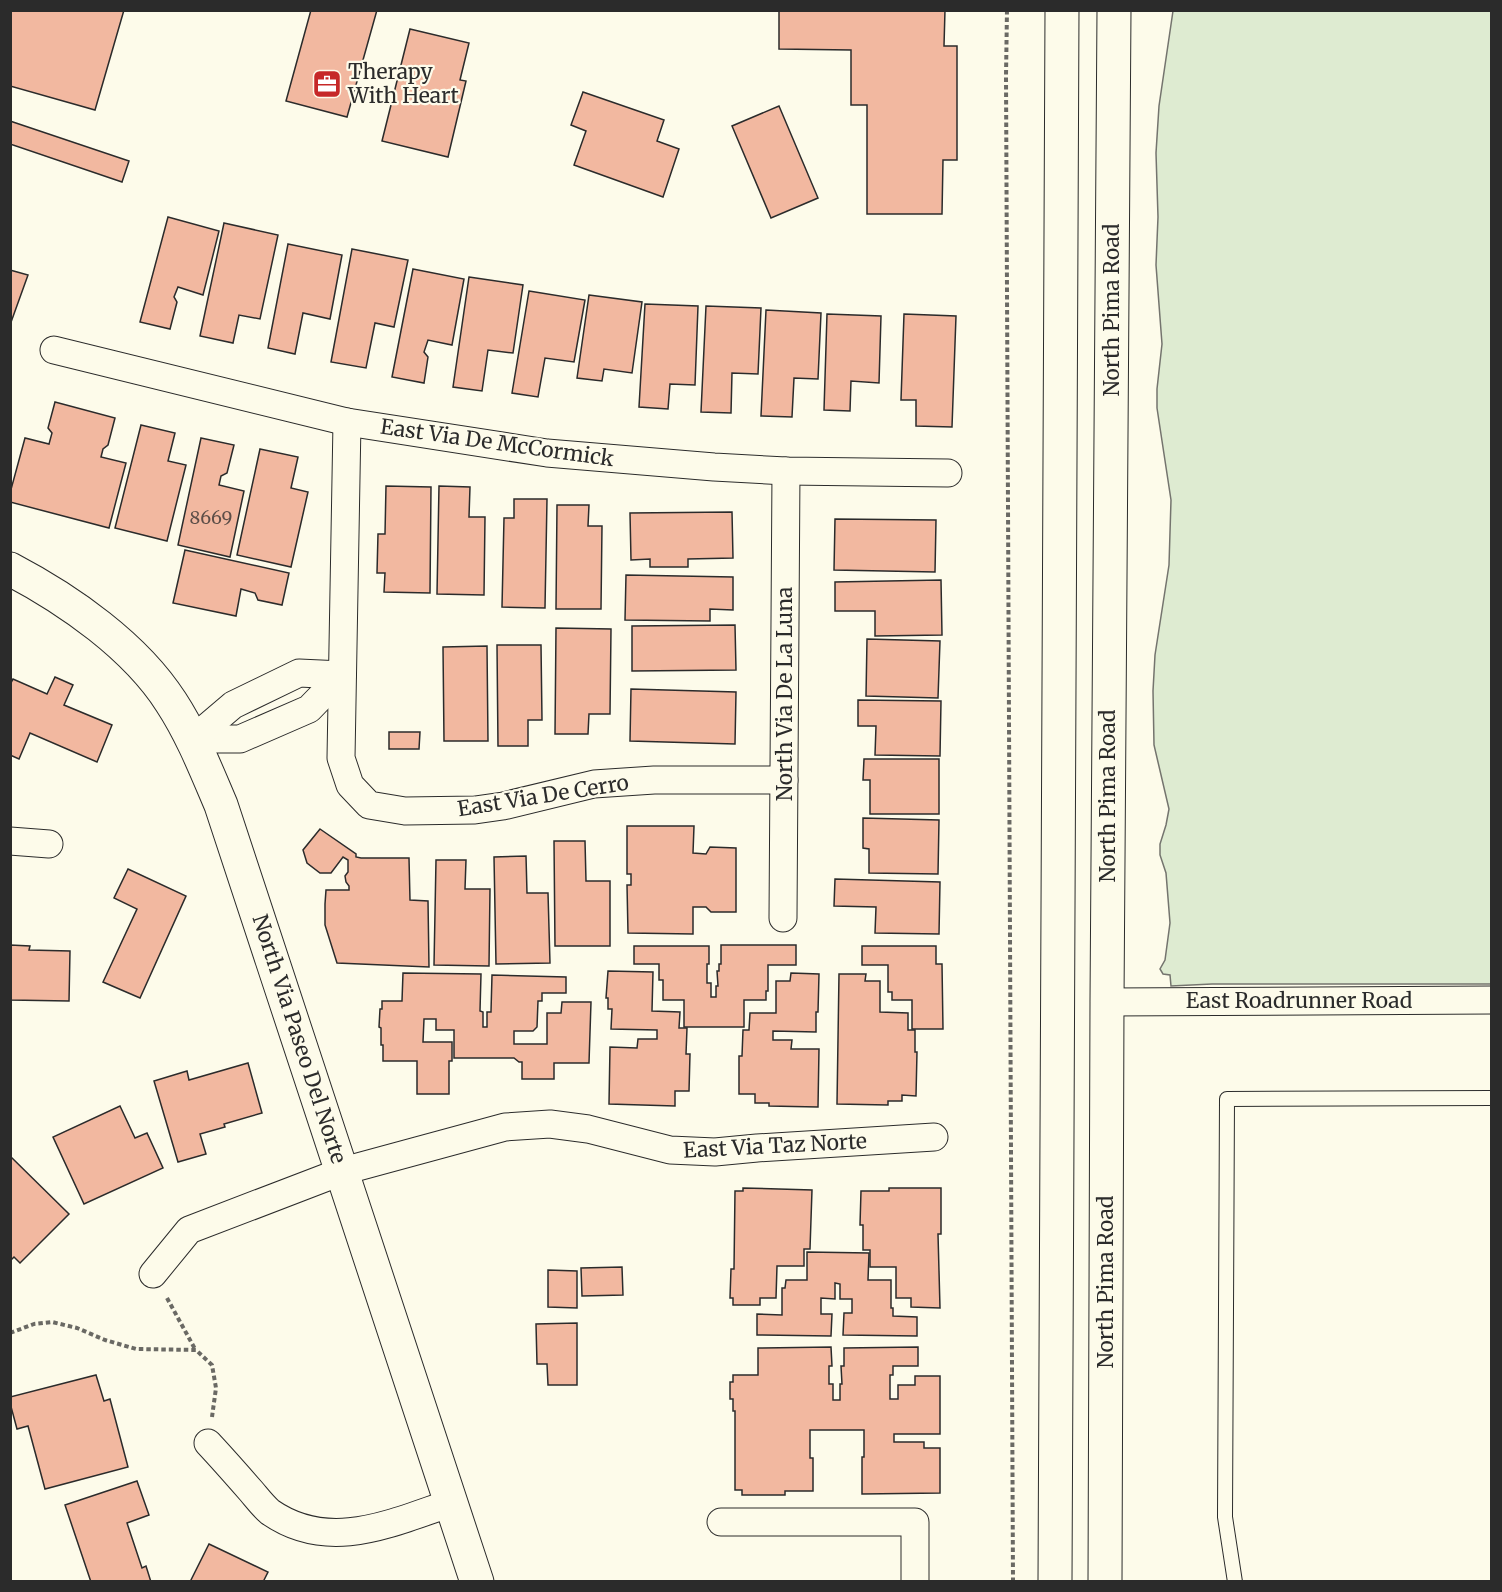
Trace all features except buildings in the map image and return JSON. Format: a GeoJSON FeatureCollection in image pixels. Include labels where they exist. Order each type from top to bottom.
{"type":"FeatureCollection","features":[{"type":"Feature","properties":{"kind":"main road"},"geometry":{"type":"LineString","coordinates":[[1054,1581],[1062,10]]}},
{"type":"Feature","properties":{"kind":"main road","name":"North Pima Road"},"geometry":{"type":"LineString","coordinates":[[1105,1581],[1114,10]]}},
{"type":"Feature","properties":{"kind":"main road","name":"North Via Paseo Del Norte"},"geometry":{"type":"LineString","coordinates":[[10,569],[61,598],[123,647],[148,672],[170,700],[193,739],[221,805],[477,1581]]}},
{"type":"Feature","properties":{"kind":"street","name":"East Via De McCormick"},"geometry":{"type":"LineString","coordinates":[[54,350],[347,422],[548,453],[786,471],[948,473]]}},
{"type":"Feature","properties":{"kind":"street","name":"East Via De Cerro"},"geometry":{"type":"LineString","coordinates":[[347,422],[341,758],[351,785],[369,805],[405,811],[475,810],[503,806],[594,784],[654,780],[784,780]]}},
{"type":"Feature","properties":{"kind":"street","name":"North Via De La Luna"},"geometry":{"type":"LineString","coordinates":[[783,918],[786,471]]}},
{"type":"Feature","properties":{"kind":"street"},"geometry":{"type":"LineString","coordinates":[[193,739],[232,705],[299,673],[342,675]]}},
{"type":"Feature","properties":{"kind":"street"},"geometry":{"type":"LineString","coordinates":[[193,739],[240,740],[309,709],[342,675]]}},
{"type":"Feature","properties":{"kind":"street"},"geometry":{"type":"LineString","coordinates":[[10,841],[49,844]]}},
{"type":"Feature","properties":{"kind":"street","name":"East Roadrunner Road"},"geometry":{"type":"LineString","coordinates":[[1107,1002],[1491,1000]]}},
{"type":"Feature","properties":{"kind":"street","name":"East Via Taz Norte"},"geometry":{"type":"LineString","coordinates":[[153,1274],[189,1230],[343,1171],[505,1127],[550,1124],[588,1129],[670,1150],[715,1152],[934,1137]]}},
{"type":"Feature","properties":{"kind":"street"},"geometry":{"type":"LineString","coordinates":[[208,1443],[268,1510],[288,1522],[323,1533],[357,1531],[388,1524],[451,1503]]}},
{"type":"Feature","properties":{"kind":"street"},"geometry":{"type":"LineString","coordinates":[[721,1522],[915,1522],[915,1581]]}},
{"type":"Feature","properties":{"kind":"lane"},"geometry":{"type":"LineString","coordinates":[[1235,1581],[1225,1517],[1227,1099],[1491,1098]]}},
{"type":"Feature","properties":{"kind":"path"},"geometry":{"type":"LineString","coordinates":[[1007,10],[1013,1581]]}},
{"type":"Feature","properties":{"kind":"path"},"geometry":{"type":"LineString","coordinates":[[153,1274],[196,1350],[212,1365],[216,1388],[208,1443]]}},
{"type":"Feature","properties":{"kind":"path"},"geometry":{"type":"LineString","coordinates":[[10,1333],[34,1324],[52,1322],[77,1328],[105,1340],[136,1349],[196,1350]]}},
{"type":"Feature","properties":{"kind":"green space"},"geometry":{"type":"Polygon","coordinates":[[[1173,11],[1491,11],[1491,984],[1171,986],[1170,975],[1163,974],[1160,969],[1165,960],[1170,923],[1166,873],[1160,855],[1160,844],[1169,809],[1154,745],[1153,691],[1155,655],[1169,565],[1171,500],[1157,408],[1162,344],[1156,265],[1158,217],[1156,153],[1159,106],[1173,11]]]}},
{"type":"Feature","properties":{"kind":"place","name":"Therapy With Heart"},"geometry":{"type":"Point","coordinates":[327,84]}}]}
